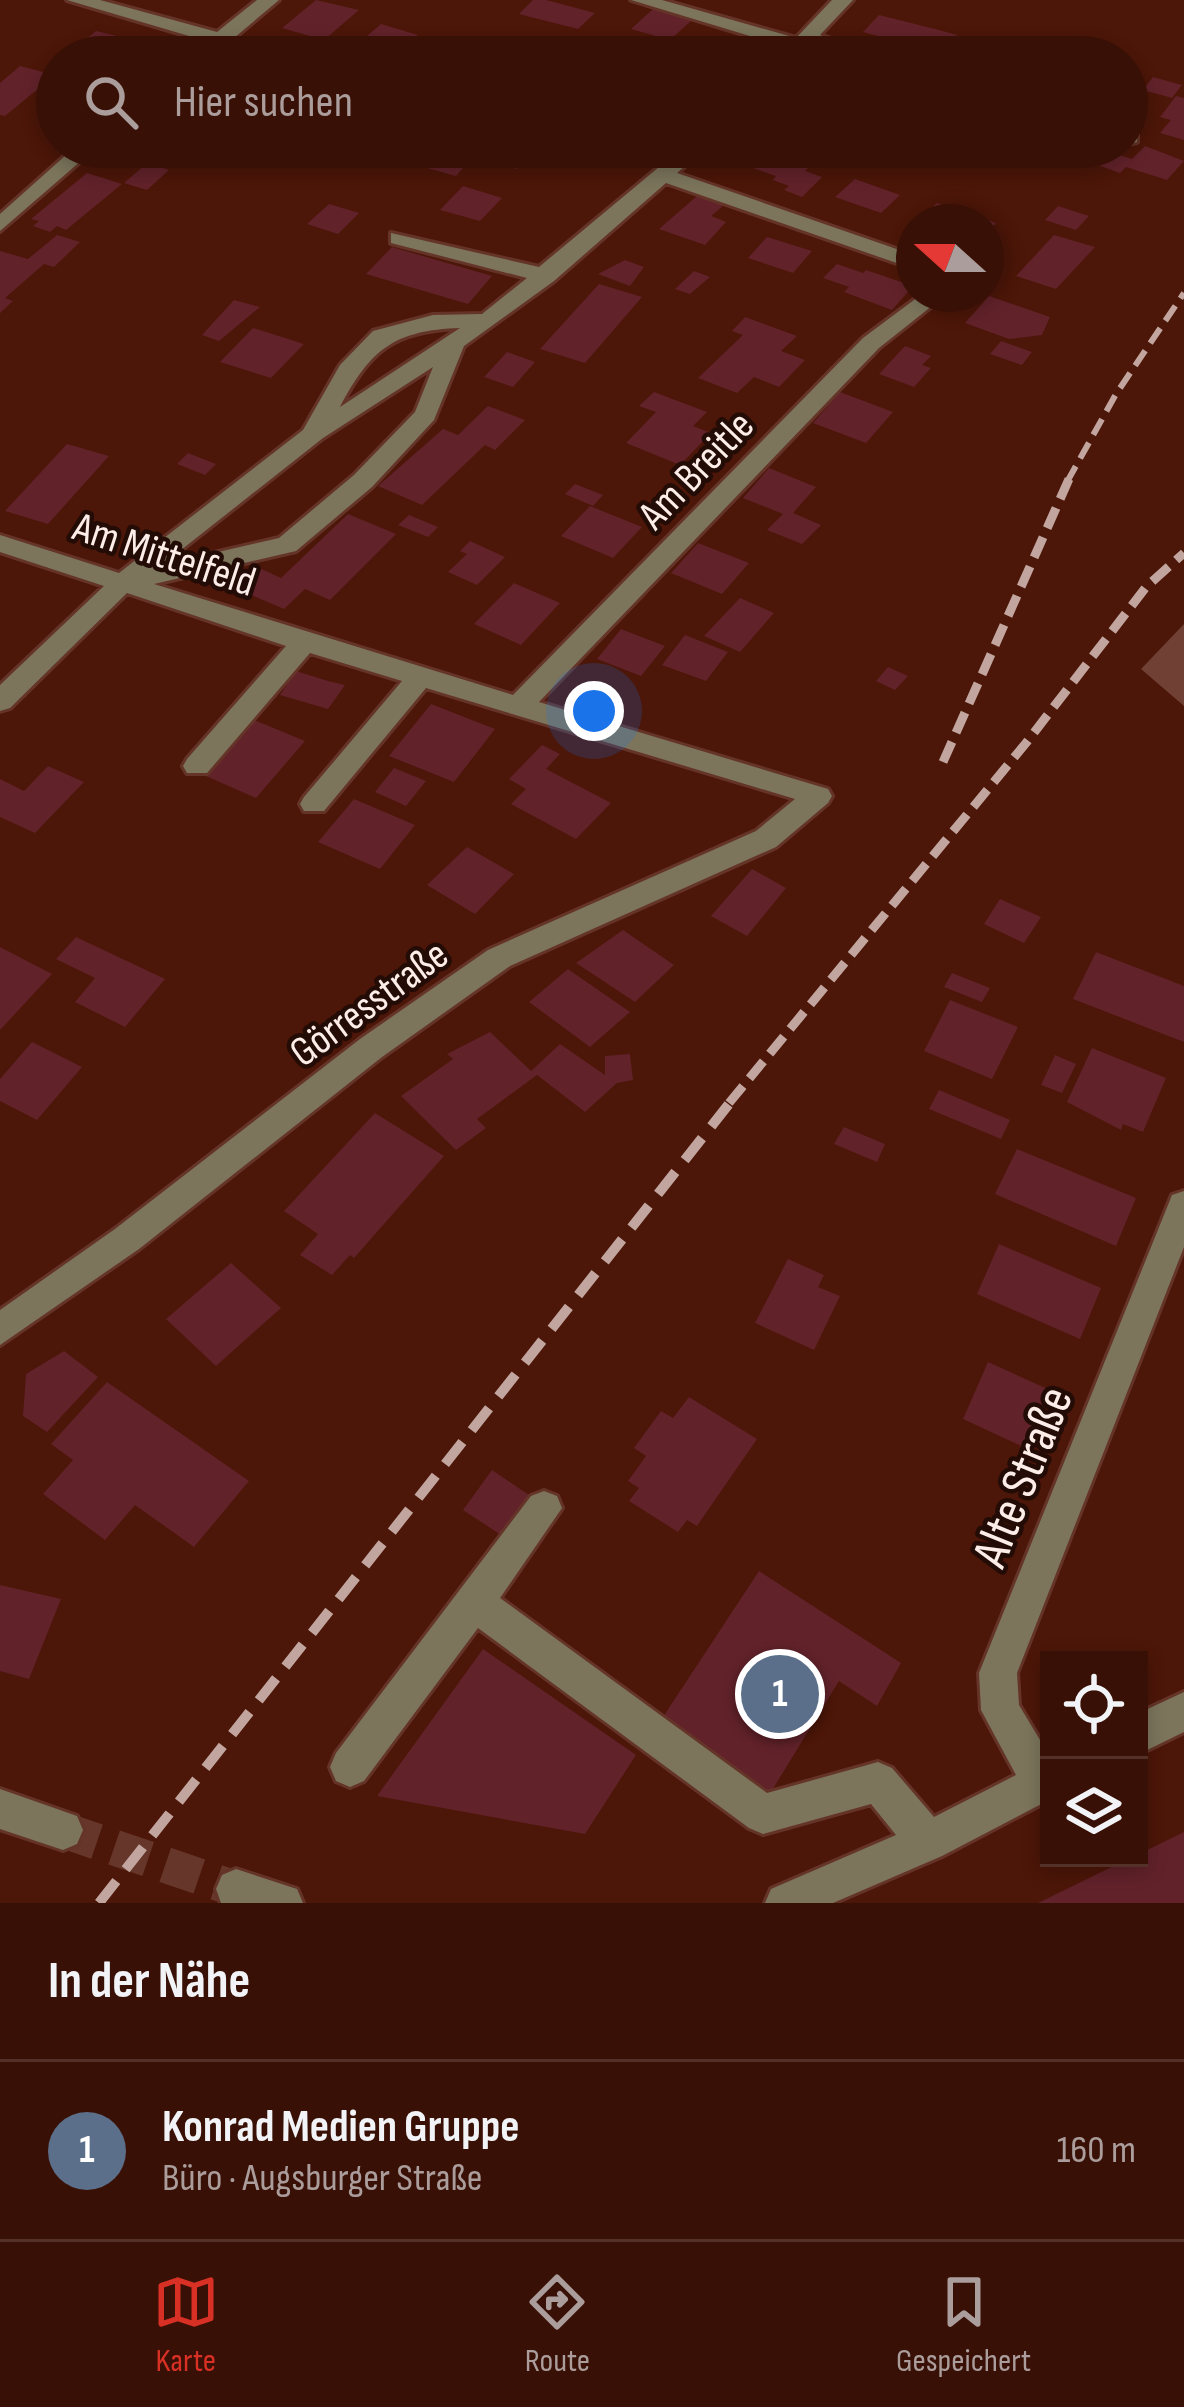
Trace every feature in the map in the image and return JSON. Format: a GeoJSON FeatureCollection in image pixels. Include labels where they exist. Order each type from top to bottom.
{"type":"FeatureCollection","features":[{"type":"Feature","properties":{"kind":"street"},"geometry":{"type":"LineString","coordinates":[[77,0],[206,36]]}},
{"type":"Feature","properties":{"kind":"street"},"geometry":{"type":"LineString","coordinates":[[223,36],[269,0]]}},
{"type":"Feature","properties":{"kind":"street"},"geometry":{"type":"LineString","coordinates":[[641,0],[765,36]]}},
{"type":"Feature","properties":{"kind":"street"},"geometry":{"type":"LineString","coordinates":[[809,36],[843,0]]}},
{"type":"Feature","properties":{"kind":"street"},"geometry":{"type":"LineString","coordinates":[[0,225],[64,168]]}},
{"type":"Feature","properties":{"kind":"street"},"geometry":{"type":"LineString","coordinates":[[0,700],[122,583],[313,435],[488,321],[674,168]]}},
{"type":"Feature","properties":{"kind":"street"},"geometry":{"type":"LineString","coordinates":[[665,176],[896,256]]}},
{"type":"Feature","properties":{"kind":"street"},"geometry":{"type":"LineString","coordinates":[[399,238],[546,276]]}},
{"type":"Feature","properties":{"kind":"street","name":"Am Breitle"},"geometry":{"type":"LineString","coordinates":[[519,706],[872,343],[912,312]]}},
{"type":"Feature","properties":{"kind":"street"},"geometry":{"type":"LineString","coordinates":[[313,435],[348,370],[382,336],[434,322],[488,321]]}},
{"type":"Feature","properties":{"kind":"street"},"geometry":{"type":"LineString","coordinates":[[122,583],[287,545],[363,481],[427,415],[453,345]]}},
{"type":"Feature","properties":{"kind":"street","name":"Am Mittelfeld"},"geometry":{"type":"LineString","coordinates":[[0,543],[304,642],[818,796]]}},
{"type":"Feature","properties":{"kind":"street"},"geometry":{"type":"LineString","coordinates":[[196,766],[304,642]]}},
{"type":"Feature","properties":{"kind":"street"},"geometry":{"type":"LineString","coordinates":[[314,804],[421,676]]}},
{"type":"Feature","properties":{"kind":"street","name":"Görresstraße"},"geometry":{"type":"LineString","coordinates":[[0,1329],[127,1239],[371,1048],[499,958],[766,839],[818,796]]}},
{"type":"Feature","properties":{"kind":"street","name":"Alte Straße"},"geometry":{"type":"LineString","coordinates":[[1040,1771],[1000,1710],[998,1672],[1184,1205]]}},
{"type":"Feature","properties":{"kind":"street"},"geometry":{"type":"LineString","coordinates":[[350,1767],[544,1508]]}},
{"type":"Feature","properties":{"kind":"street"},"geometry":{"type":"LineString","coordinates":[[474,1602],[763,1814],[878,1782],[928,1842]]}},
{"type":"Feature","properties":{"kind":"street"},"geometry":{"type":"LineString","coordinates":[[1148,1729],[1184,1711]]}},
{"type":"Feature","properties":{"kind":"street"},"geometry":{"type":"LineString","coordinates":[[785,1903],[928,1842],[1040,1783]]}},
{"type":"Feature","properties":{"kind":"street"},"geometry":{"type":"LineString","coordinates":[[0,1809],[63,1830]]}},
{"type":"Feature","properties":{"kind":"street"},"geometry":{"type":"LineString","coordinates":[[236,1889],[283,1903]]}},
{"type":"Feature","properties":{"kind":"shaded area"},"geometry":{"type":"Polygon","coordinates":[[[1184,624],[1184,706],[1141,669],[1184,624]]]}},
{"type":"Feature","properties":{"kind":"building"},"geometry":{"type":"Polygon","coordinates":[[[316,0],[359,10],[329,36],[282,28],[316,0]]]}},
{"type":"Feature","properties":{"kind":"building"},"geometry":{"type":"Polygon","coordinates":[[[533,0],[595,13],[578,29],[519,14],[533,0]]]}},
{"type":"Feature","properties":{"kind":"building"},"geometry":{"type":"Polygon","coordinates":[[[653,9],[692,20],[674,36],[631,29],[653,9]]]}},
{"type":"Feature","properties":{"kind":"building"},"geometry":{"type":"Polygon","coordinates":[[[879,15],[957,35],[878,36],[863,32],[879,15]]]}},
{"type":"Feature","properties":{"kind":"building"},"geometry":{"type":"Polygon","coordinates":[[[381,24],[418,35],[417,36],[367,36],[381,24]]]}},
{"type":"Feature","properties":{"kind":"building"},"geometry":{"type":"Polygon","coordinates":[[[20,66],[36,70],[36,91],[5,116],[0,115],[0,83],[20,66]]]}},
{"type":"Feature","properties":{"kind":"building"},"geometry":{"type":"Polygon","coordinates":[[[1153,77],[1182,85],[1172,98],[1148,91],[1153,77]]]}},
{"type":"Feature","properties":{"kind":"building"},"geometry":{"type":"Polygon","coordinates":[[[1176,96],[1184,98],[1184,140],[1160,133],[1171,120],[1160,117],[1176,96]]]}},
{"type":"Feature","properties":{"kind":"building"},"geometry":{"type":"Polygon","coordinates":[[[1148,147],[1184,161],[1167,180],[1129,168],[1148,168],[1148,147]]]}},
{"type":"Feature","properties":{"kind":"building"},"geometry":{"type":"Polygon","coordinates":[[[141,168],[169,170],[147,190],[124,183],[141,168]]]}},
{"type":"Feature","properties":{"kind":"building"},"geometry":{"type":"Polygon","coordinates":[[[427,168],[463,168],[456,176],[427,168]]]}},
{"type":"Feature","properties":{"kind":"building"},"geometry":{"type":"Polygon","coordinates":[[[753,168],[808,168],[805,171],[822,177],[802,197],[784,190],[789,186],[773,180],[776,176],[753,168]]]}},
{"type":"Feature","properties":{"kind":"building"},"geometry":{"type":"Polygon","coordinates":[[[87,173],[122,184],[66,230],[57,226],[50,232],[33,226],[39,221],[31,219],[87,173]]]}},
{"type":"Feature","properties":{"kind":"building"},"geometry":{"type":"Polygon","coordinates":[[[855,179],[900,195],[881,213],[835,197],[855,179]]]}},
{"type":"Feature","properties":{"kind":"building"},"geometry":{"type":"Polygon","coordinates":[[[463,186],[502,198],[480,221],[440,210],[463,186]]]}},
{"type":"Feature","properties":{"kind":"building"},"geometry":{"type":"Polygon","coordinates":[[[697,196],[724,205],[711,216],[726,222],[705,245],[659,229],[697,196]]]}},
{"type":"Feature","properties":{"kind":"building"},"geometry":{"type":"Polygon","coordinates":[[[329,204],[359,213],[338,234],[307,224],[329,204]]]}},
{"type":"Feature","properties":{"kind":"building"},"geometry":{"type":"Polygon","coordinates":[[[1058,206],[1089,216],[1076,230],[1045,220],[1058,206]]]}},
{"type":"Feature","properties":{"kind":"building"},"geometry":{"type":"Polygon","coordinates":[[[57,235],[80,242],[54,267],[44,264],[5,298],[13,301],[0,313],[0,251],[28,259],[57,235]]]}},
{"type":"Feature","properties":{"kind":"building"},"geometry":{"type":"Polygon","coordinates":[[[1054,235],[1095,247],[1056,289],[1016,276],[1054,235]]]}},
{"type":"Feature","properties":{"kind":"building"},"geometry":{"type":"Polygon","coordinates":[[[767,237],[812,251],[793,273],[748,258],[767,237]]]}},
{"type":"Feature","properties":{"kind":"building"},"geometry":{"type":"Polygon","coordinates":[[[392,247],[492,276],[468,304],[366,274],[392,247]]]}},
{"type":"Feature","properties":{"kind":"building"},"geometry":{"type":"Polygon","coordinates":[[[625,260],[644,267],[630,286],[598,274],[625,260]]]}},
{"type":"Feature","properties":{"kind":"building"},"geometry":{"type":"Polygon","coordinates":[[[837,264],[896,280],[896,305],[892,310],[844,292],[849,287],[823,278],[837,264]]]}},
{"type":"Feature","properties":{"kind":"building"},"geometry":{"type":"Polygon","coordinates":[[[694,271],[710,277],[690,294],[675,289],[694,271]]]}},
{"type":"Feature","properties":{"kind":"building"},"geometry":{"type":"Polygon","coordinates":[[[599,284],[642,297],[585,363],[540,349],[599,284]]]}},
{"type":"Feature","properties":{"kind":"building"},"geometry":{"type":"Polygon","coordinates":[[[234,300],[260,307],[219,341],[202,335],[234,300]]]}},
{"type":"Feature","properties":{"kind":"building"},"geometry":{"type":"Polygon","coordinates":[[[1004,301],[1050,317],[1042,335],[1009,339],[965,323],[975,312],[1004,312],[1004,301]]]}},
{"type":"Feature","properties":{"kind":"building"},"geometry":{"type":"Polygon","coordinates":[[[745,317],[797,336],[781,351],[805,360],[779,387],[754,377],[737,393],[698,378],[743,335],[732,331],[745,317]]]}},
{"type":"Feature","properties":{"kind":"building"},"geometry":{"type":"Polygon","coordinates":[[[253,328],[304,344],[271,378],[220,362],[253,328]]]}},
{"type":"Feature","properties":{"kind":"building"},"geometry":{"type":"Polygon","coordinates":[[[1001,341],[1032,352],[1022,365],[990,354],[1001,341]]]}},
{"type":"Feature","properties":{"kind":"building"},"geometry":{"type":"Polygon","coordinates":[[[905,346],[931,356],[922,365],[931,368],[914,387],[879,374],[905,346]]]}},
{"type":"Feature","properties":{"kind":"building"},"geometry":{"type":"Polygon","coordinates":[[[507,352],[535,362],[513,387],[484,377],[507,352]]]}},
{"type":"Feature","properties":{"kind":"building"},"geometry":{"type":"Polygon","coordinates":[[[654,392],[707,412],[693,426],[711,433],[680,465],[626,443],[656,412],[639,406],[654,392]]]}},
{"type":"Feature","properties":{"kind":"building"},"geometry":{"type":"Polygon","coordinates":[[[840,392],[893,412],[866,443],[813,423],[840,392]]]}},
{"type":"Feature","properties":{"kind":"building"},"geometry":{"type":"Polygon","coordinates":[[[488,406],[525,420],[495,450],[485,445],[422,505],[378,486],[443,429],[458,435],[488,406]]]}},
{"type":"Feature","properties":{"kind":"building"},"geometry":{"type":"Polygon","coordinates":[[[67,444],[109,456],[48,524],[5,511],[67,444]]]}},
{"type":"Feature","properties":{"kind":"building"},"geometry":{"type":"Polygon","coordinates":[[[188,453],[216,464],[205,475],[177,464],[188,453]]]}},
{"type":"Feature","properties":{"kind":"building"},"geometry":{"type":"Polygon","coordinates":[[[769,468],[816,487],[793,513],[821,525],[802,544],[767,530],[783,514],[743,498],[769,468]]]}},
{"type":"Feature","properties":{"kind":"building"},"geometry":{"type":"Polygon","coordinates":[[[575,484],[603,495],[593,506],[565,494],[575,484]]]}},
{"type":"Feature","properties":{"kind":"building"},"geometry":{"type":"Polygon","coordinates":[[[590,506],[642,527],[613,558],[561,536],[590,506]]]}},
{"type":"Feature","properties":{"kind":"building"},"geometry":{"type":"Polygon","coordinates":[[[348,514],[396,534],[330,600],[305,589],[284,609],[235,588],[257,567],[281,578],[348,514]]]}},
{"type":"Feature","properties":{"kind":"building"},"geometry":{"type":"Polygon","coordinates":[[[409,515],[438,527],[428,537],[398,525],[409,515]]]}},
{"type":"Feature","properties":{"kind":"building"},"geometry":{"type":"Polygon","coordinates":[[[470,541],[505,557],[477,585],[448,572],[467,554],[460,551],[470,541]]]}},
{"type":"Feature","properties":{"kind":"building"},"geometry":{"type":"Polygon","coordinates":[[[698,543],[749,563],[722,594],[671,573],[698,543]]]}},
{"type":"Feature","properties":{"kind":"building"},"geometry":{"type":"Polygon","coordinates":[[[514,583],[560,603],[521,645],[474,624],[514,583]]]}},
{"type":"Feature","properties":{"kind":"building"},"geometry":{"type":"Polygon","coordinates":[[[740,598],[774,613],[740,652],[704,636],[740,598]]]}},
{"type":"Feature","properties":{"kind":"building"},"geometry":{"type":"Polygon","coordinates":[[[621,629],[665,646],[641,676],[597,659],[621,629]]]}},
{"type":"Feature","properties":{"kind":"building"},"geometry":{"type":"Polygon","coordinates":[[[685,635],[728,652],[706,681],[662,665],[685,635]]]}},
{"type":"Feature","properties":{"kind":"building"},"geometry":{"type":"Polygon","coordinates":[[[888,667],[908,676],[895,690],[876,681],[888,667]]]}},
{"type":"Feature","properties":{"kind":"building"},"geometry":{"type":"Polygon","coordinates":[[[296,671],[345,685],[328,709],[280,695],[296,671]]]}},
{"type":"Feature","properties":{"kind":"building"},"geometry":{"type":"Polygon","coordinates":[[[431,704],[495,729],[454,782],[389,756],[431,704]]]}},
{"type":"Feature","properties":{"kind":"building"},"geometry":{"type":"Polygon","coordinates":[[[249,718],[305,741],[256,798],[199,773],[249,718]]]}},
{"type":"Feature","properties":{"kind":"building"},"geometry":{"type":"Polygon","coordinates":[[[542,745],[560,754],[546,769],[611,803],[576,839],[511,804],[526,789],[509,779],[542,745]]]}},
{"type":"Feature","properties":{"kind":"building"},"geometry":{"type":"Polygon","coordinates":[[[48,766],[84,782],[35,833],[0,817],[0,779],[24,791],[48,766]]]}},
{"type":"Feature","properties":{"kind":"building"},"geometry":{"type":"Polygon","coordinates":[[[394,768],[426,781],[406,806],[375,792],[394,768]]]}},
{"type":"Feature","properties":{"kind":"building"},"geometry":{"type":"Polygon","coordinates":[[[354,799],[415,825],[380,869],[318,842],[354,799]]]}},
{"type":"Feature","properties":{"kind":"building"},"geometry":{"type":"Polygon","coordinates":[[[467,847],[514,874],[475,914],[427,885],[467,847]]]}},
{"type":"Feature","properties":{"kind":"building"},"geometry":{"type":"Polygon","coordinates":[[[752,869],[786,888],[747,936],[711,916],[752,869]]]}},
{"type":"Feature","properties":{"kind":"building"},"geometry":{"type":"Polygon","coordinates":[[[1000,899],[1041,917],[1024,943],[984,924],[1000,899]]]}},
{"type":"Feature","properties":{"kind":"building"},"geometry":{"type":"Polygon","coordinates":[[[623,930],[674,965],[635,1002],[576,963],[623,930]]]}},
{"type":"Feature","properties":{"kind":"building"},"geometry":{"type":"Polygon","coordinates":[[[76,937],[165,979],[125,1027],[75,1002],[95,978],[56,959],[76,937]]]}},
{"type":"Feature","properties":{"kind":"building"},"geometry":{"type":"Polygon","coordinates":[[[0,947],[52,974],[0,1030],[0,947]]]}},
{"type":"Feature","properties":{"kind":"building"},"geometry":{"type":"Polygon","coordinates":[[[1096,952],[1184,986],[1184,1042],[1073,999],[1096,952]]]}},
{"type":"Feature","properties":{"kind":"building"},"geometry":{"type":"Polygon","coordinates":[[[568,969],[630,1012],[590,1047],[529,1002],[568,969]]]}},
{"type":"Feature","properties":{"kind":"building"},"geometry":{"type":"Polygon","coordinates":[[[952,973],[990,988],[982,1002],[944,987],[952,973]]]}},
{"type":"Feature","properties":{"kind":"building"},"geometry":{"type":"Polygon","coordinates":[[[950,1000],[1018,1027],[992,1079],[924,1051],[950,1000]]]}},
{"type":"Feature","properties":{"kind":"building"},"geometry":{"type":"Polygon","coordinates":[[[490,1032],[531,1071],[560,1044],[605,1075],[605,1056],[630,1054],[633,1080],[617,1083],[585,1112],[537,1075],[477,1119],[486,1128],[456,1150],[401,1096],[453,1059],[447,1054],[490,1032]]]}},
{"type":"Feature","properties":{"kind":"building"},"geometry":{"type":"Polygon","coordinates":[[[32,1042],[82,1067],[37,1120],[0,1101],[0,1079],[32,1042]]]}},
{"type":"Feature","properties":{"kind":"building"},"geometry":{"type":"Polygon","coordinates":[[[1092,1048],[1166,1078],[1143,1132],[1123,1124],[1121,1130],[1067,1102],[1092,1048]]]}},
{"type":"Feature","properties":{"kind":"building"},"geometry":{"type":"Polygon","coordinates":[[[1055,1055],[1076,1064],[1062,1093],[1041,1085],[1055,1055]]]}},
{"type":"Feature","properties":{"kind":"building"},"geometry":{"type":"Polygon","coordinates":[[[939,1090],[1010,1120],[1001,1139],[929,1109],[939,1090]]]}},
{"type":"Feature","properties":{"kind":"building"},"geometry":{"type":"Polygon","coordinates":[[[375,1113],[444,1156],[354,1258],[350,1255],[332,1275],[300,1255],[318,1234],[284,1211],[375,1113]]]}},
{"type":"Feature","properties":{"kind":"building"},"geometry":{"type":"Polygon","coordinates":[[[844,1127],[885,1144],[877,1162],[834,1144],[844,1127]]]}},
{"type":"Feature","properties":{"kind":"building"},"geometry":{"type":"Polygon","coordinates":[[[1017,1149],[1136,1198],[1116,1246],[995,1194],[1017,1149]]]}},
{"type":"Feature","properties":{"kind":"building"},"geometry":{"type":"Polygon","coordinates":[[[999,1244],[1101,1288],[1080,1339],[977,1294],[999,1244]]]}},
{"type":"Feature","properties":{"kind":"building"},"geometry":{"type":"Polygon","coordinates":[[[788,1259],[824,1275],[818,1287],[840,1296],[814,1350],[755,1323],[788,1259]]]}},
{"type":"Feature","properties":{"kind":"building"},"geometry":{"type":"Polygon","coordinates":[[[231,1263],[281,1308],[216,1366],[166,1319],[231,1263]]]}},
{"type":"Feature","properties":{"kind":"building"},"geometry":{"type":"Polygon","coordinates":[[[64,1351],[98,1377],[47,1432],[23,1416],[26,1374],[64,1351]]]}},
{"type":"Feature","properties":{"kind":"building"},"geometry":{"type":"Polygon","coordinates":[[[988,1362],[1052,1391],[1028,1449],[963,1419],[988,1362]]]}},
{"type":"Feature","properties":{"kind":"building"},"geometry":{"type":"Polygon","coordinates":[[[107,1382],[249,1481],[194,1547],[135,1505],[105,1540],[43,1494],[73,1460],[51,1444],[107,1382]]]}},
{"type":"Feature","properties":{"kind":"building"},"geometry":{"type":"Polygon","coordinates":[[[689,1397],[757,1439],[697,1526],[687,1520],[678,1532],[629,1501],[639,1488],[628,1481],[646,1456],[634,1448],[661,1411],[673,1418],[689,1397]]]}},
{"type":"Feature","properties":{"kind":"building"},"geometry":{"type":"Polygon","coordinates":[[[492,1470],[529,1495],[501,1535],[463,1510],[492,1470]]]}},
{"type":"Feature","properties":{"kind":"building"},"geometry":{"type":"Polygon","coordinates":[[[759,1571],[901,1663],[877,1706],[839,1681],[771,1792],[663,1717],[759,1571]]]}},
{"type":"Feature","properties":{"kind":"building"},"geometry":{"type":"Polygon","coordinates":[[[0,1585],[61,1599],[29,1679],[0,1671],[0,1585]]]}},
{"type":"Feature","properties":{"kind":"building"},"geometry":{"type":"Polygon","coordinates":[[[483,1649],[636,1755],[585,1834],[377,1796],[483,1649]]]}},
{"type":"Feature","properties":{"kind":"building"},"geometry":{"type":"Polygon","coordinates":[[[1184,1832],[1184,1903],[1038,1903],[1112,1867],[1148,1867],[1148,1850],[1184,1832]]]}},
{"type":"Feature","properties":{"kind":"tunnel"},"geometry":{"type":"LineString","coordinates":[[63,1830],[236,1889]]}},
{"type":"Feature","properties":{"kind":"railway"},"geometry":{"type":"LineString","coordinates":[[1067,482],[1116,394],[1184,293]]}},
{"type":"Feature","properties":{"kind":"railway"},"geometry":{"type":"LineString","coordinates":[[943,762],[1069,479]]}},
{"type":"Feature","properties":{"kind":"railway"},"geometry":{"type":"LineString","coordinates":[[729,1103],[1026,743],[1146,587],[1184,553]]}},
{"type":"Feature","properties":{"kind":"railway"},"geometry":{"type":"LineString","coordinates":[[99,1903],[732,1100]]}},
{"type":"Feature","properties":{"kind":"place","name":"Konrad Medien Gruppe"},"geometry":{"type":"Point","coordinates":[780,1694]}}]}
